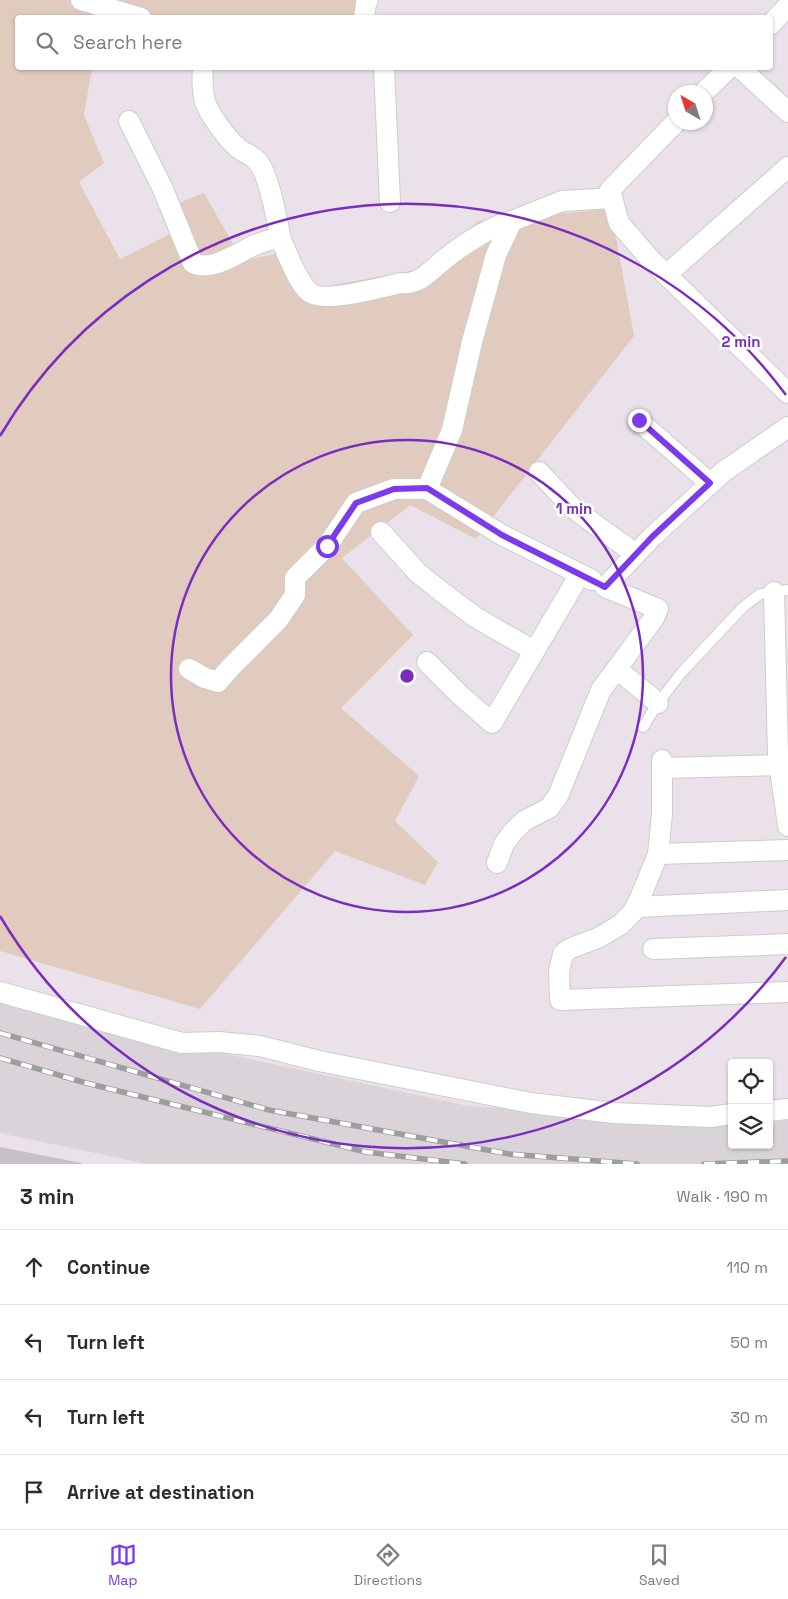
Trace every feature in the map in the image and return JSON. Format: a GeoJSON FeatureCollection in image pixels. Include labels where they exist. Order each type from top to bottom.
{"type":"FeatureCollection","features":[{"type":"Feature","properties":{"kind":"street"},"geometry":{"type":"LineString","coordinates":[[81,0],[132,15]]}},
{"type":"Feature","properties":{"kind":"street"},"geometry":{"type":"LineString","coordinates":[[364,15],[368,0]]}},
{"type":"Feature","properties":{"kind":"street"},"geometry":{"type":"LineString","coordinates":[[773,21],[788,6]]}},
{"type":"Feature","properties":{"kind":"street"},"geometry":{"type":"LineString","coordinates":[[203,70],[202,84],[206,104],[228,140],[240,150],[251,154],[260,165],[271,193],[281,240],[295,272],[308,292],[314,295],[338,296],[401,283],[409,284],[419,280],[450,254],[496,227],[562,201],[612,198]]}},
{"type":"Feature","properties":{"kind":"street"},"geometry":{"type":"LineString","coordinates":[[384,70],[390,202]]}},
{"type":"Feature","properties":{"kind":"street"},"geometry":{"type":"LineString","coordinates":[[710,85],[722,70]]}},
{"type":"Feature","properties":{"kind":"street"},"geometry":{"type":"LineString","coordinates":[[742,70],[788,112]]}},
{"type":"Feature","properties":{"kind":"street"},"geometry":{"type":"LineString","coordinates":[[129,121],[162,187],[193,263],[198,266],[206,266],[232,258],[249,247],[276,238],[281,240]]}},
{"type":"Feature","properties":{"kind":"street"},"geometry":{"type":"LineString","coordinates":[[668,130],[610,190],[619,223],[650,259],[788,393]]}},
{"type":"Feature","properties":{"kind":"street"},"geometry":{"type":"LineString","coordinates":[[666,275],[788,166]]}},
{"type":"Feature","properties":{"kind":"street"},"geometry":{"type":"LineString","coordinates":[[427,488],[452,430],[472,342],[496,255],[512,221]]}},
{"type":"Feature","properties":{"kind":"street"},"geometry":{"type":"LineString","coordinates":[[639,420],[710,483]]}},
{"type":"Feature","properties":{"kind":"street"},"geometry":{"type":"LineString","coordinates":[[605,587],[652,537],[710,483],[788,426]]}},
{"type":"Feature","properties":{"kind":"street"},"geometry":{"type":"LineString","coordinates":[[539,472],[572,506],[600,529],[636,554]]}},
{"type":"Feature","properties":{"kind":"street"},"geometry":{"type":"LineString","coordinates":[[189,669],[218,682],[278,620],[295,595],[295,578],[327,546],[356,503],[394,489],[427,488],[502,535],[605,587],[658,609],[654,618],[601,690],[558,796],[548,808],[524,822],[512,833],[504,844],[497,862]]}},
{"type":"Feature","properties":{"kind":"street"},"geometry":{"type":"LineString","coordinates":[[381,532],[418,573],[475,617],[534,652]]}},
{"type":"Feature","properties":{"kind":"street"},"geometry":{"type":"LineString","coordinates":[[427,662],[492,723],[580,574]]}},
{"type":"Feature","properties":{"kind":"street"},"geometry":{"type":"LineString","coordinates":[[781,591],[782,643],[778,754],[783,769],[787,815]]}},
{"type":"Feature","properties":{"kind":"street"},"geometry":{"type":"LineString","coordinates":[[617,669],[658,703]]}},
{"type":"Feature","properties":{"kind":"street"},"geometry":{"type":"LineString","coordinates":[[783,769],[662,764],[662,814],[658,854],[636,907],[620,925],[600,937],[569,949],[563,954],[559,971],[560,1000],[788,992]]}},
{"type":"Feature","properties":{"kind":"street"},"geometry":{"type":"LineString","coordinates":[[658,854],[788,850]]}},
{"type":"Feature","properties":{"kind":"street"},"geometry":{"type":"LineString","coordinates":[[636,907],[788,900]]}},
{"type":"Feature","properties":{"kind":"street"},"geometry":{"type":"LineString","coordinates":[[654,949],[788,944]]}},
{"type":"Feature","properties":{"kind":"street"},"geometry":{"type":"LineString","coordinates":[[0,992],[182,1043],[219,1042],[260,1046],[319,1060],[531,1103],[614,1113],[710,1117],[728,1115]]}},
{"type":"Feature","properties":{"kind":"street"},"geometry":{"type":"LineString","coordinates":[[773,1110],[788,1109]]}},
{"type":"Feature","properties":{"kind":"lane"},"geometry":{"type":"LineString","coordinates":[[643,726],[682,672],[743,606],[760,594],[781,591]]}},
{"type":"Feature","properties":{"kind":"shaded area"},"geometry":{"type":"Polygon","coordinates":[[[0,0],[369,0],[365,15],[15,15],[15,70],[92,70],[84,115],[104,163],[79,182],[120,259],[174,232],[176,204],[204,193],[243,261],[284,252],[315,288],[422,269],[479,221],[611,209],[634,336],[476,539],[410,505],[342,558],[413,635],[341,708],[419,776],[395,821],[438,862],[425,885],[335,851],[200,1009],[0,951],[0,0]]]}},
{"type":"Feature","properties":{"kind":"shaded area"},"geometry":{"type":"Polygon","coordinates":[[[0,986],[217,1052],[468,1106],[728,1120],[728,1149],[773,1149],[773,1122],[788,1119],[788,1164],[148,1164],[0,1133],[0,986]]]}},
{"type":"Feature","properties":{"kind":"building"},"geometry":{"type":"Polygon","coordinates":[[[0,1147],[82,1163],[82,1164],[0,1164],[0,1147]]]}},
{"type":"Feature","properties":{"kind":"railway"},"geometry":{"type":"LineString","coordinates":[[0,1033],[269,1110],[509,1154],[637,1164]]}},
{"type":"Feature","properties":{"kind":"railway"},"geometry":{"type":"LineString","coordinates":[[0,1058],[86,1083],[366,1152],[465,1164]]}},
{"type":"Feature","properties":{"kind":"railway"},"geometry":{"type":"LineString","coordinates":[[704,1164],[788,1161]]}},
{"type":"Feature","properties":{"kind":"route"},"geometry":{"type":"LineString","coordinates":[[327,546],[356,503],[394,489],[427,488],[502,535],[605,587],[652,537],[710,483],[639,420]]}}]}
